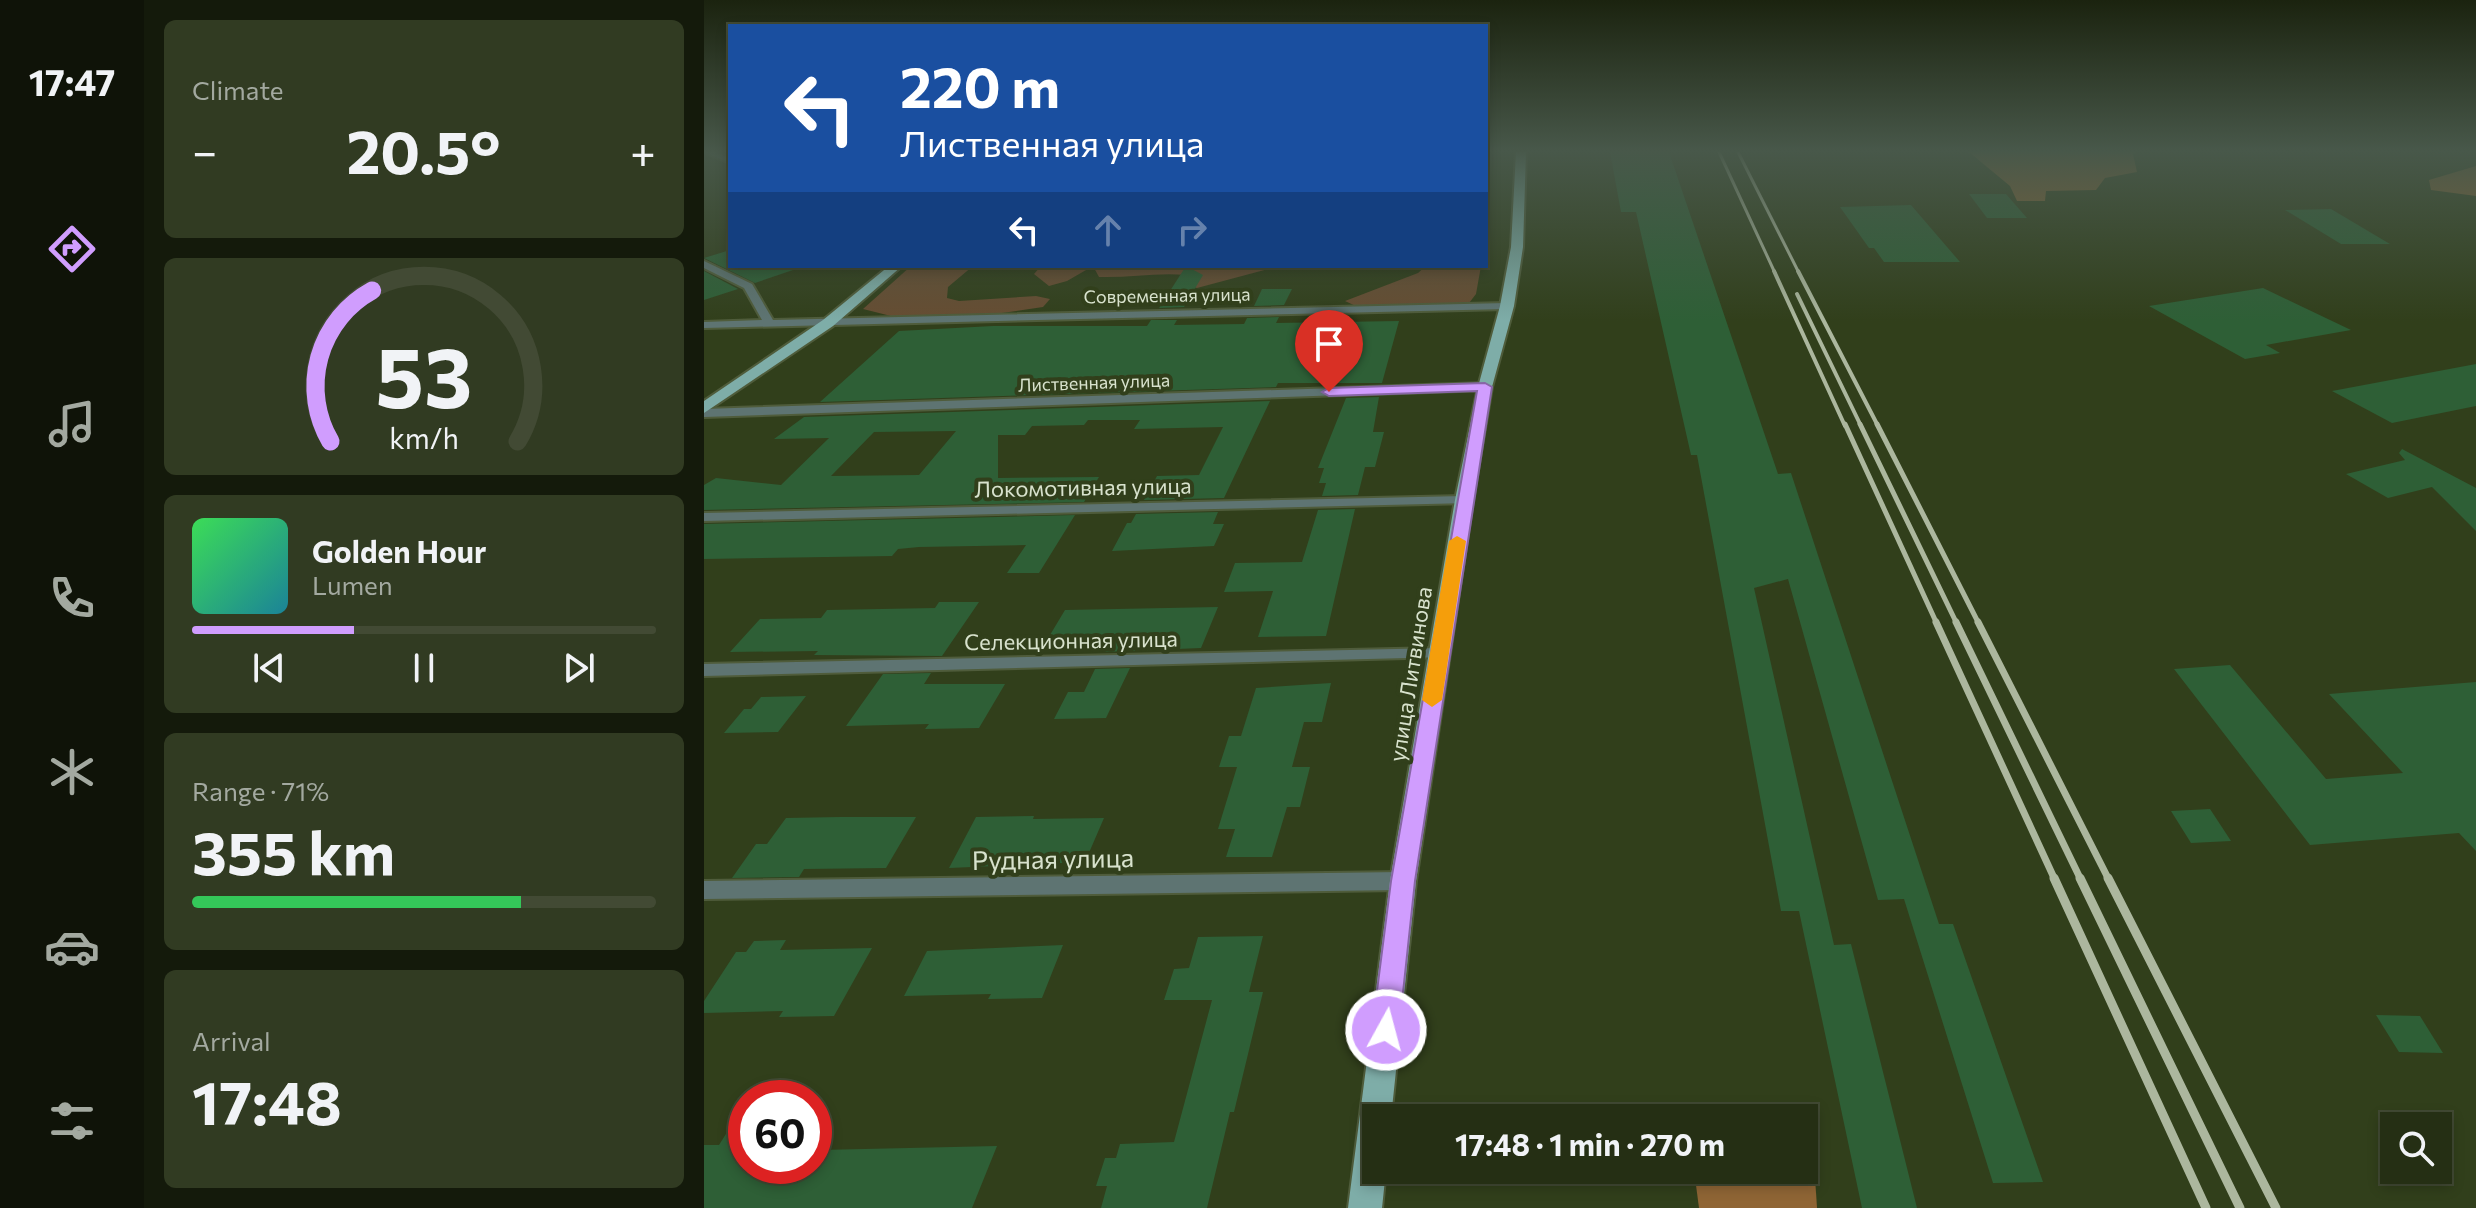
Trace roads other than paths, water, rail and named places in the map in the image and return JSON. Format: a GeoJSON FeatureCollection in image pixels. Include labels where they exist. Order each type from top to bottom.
{"type":"FeatureCollection","features":[{"type":"Feature","properties":{"kind":"main road","name":"улица Литвинова"},"geometry":{"type":"LineString","coordinates":[[1365,1208],[1403,881],[1464,500],[1485,387],[1507,306],[1517,247],[1519,208]]}},
{"type":"Feature","properties":{"kind":"main road"},"geometry":{"type":"LineString","coordinates":[[704,410],[828,323],[894,268]]}},
{"type":"Feature","properties":{"kind":"street"},"geometry":{"type":"LineString","coordinates":[[704,264],[748,286],[769,323]]}},
{"type":"Feature","properties":{"kind":"street","name":"Современная улица"},"geometry":{"type":"LineString","coordinates":[[704,325],[1507,306]]}},
{"type":"Feature","properties":{"kind":"street","name":"Лиственная улица"},"geometry":{"type":"LineString","coordinates":[[704,410],[1485,387]]}},
{"type":"Feature","properties":{"kind":"street","name":"Локомотивная улица"},"geometry":{"type":"LineString","coordinates":[[704,517],[1464,500]]}},
{"type":"Feature","properties":{"kind":"street","name":"Селекционная улица"},"geometry":{"type":"LineString","coordinates":[[704,670],[1440,653]]}},
{"type":"Feature","properties":{"kind":"street","name":"Рудная улица"},"geometry":{"type":"LineString","coordinates":[[704,890],[1403,881]]}},
{"type":"Feature","properties":{"kind":"railway"},"geometry":{"type":"LineString","coordinates":[[1745,208],[1775,273]]}},
{"type":"Feature","properties":{"kind":"railway"},"geometry":{"type":"LineString","coordinates":[[1766,208],[1799,273]]}},
{"type":"Feature","properties":{"kind":"railway"},"geometry":{"type":"LineString","coordinates":[[1774,271],[1845,426]]}},
{"type":"Feature","properties":{"kind":"railway"},"geometry":{"type":"LineString","coordinates":[[1798,271],[1878,426]]}},
{"type":"Feature","properties":{"kind":"railway"},"geometry":{"type":"LineString","coordinates":[[1797,294],[1861,426]]}},
{"type":"Feature","properties":{"kind":"railway"},"geometry":{"type":"LineString","coordinates":[[1845,424],[1937,624]]}},
{"type":"Feature","properties":{"kind":"railway"},"geometry":{"type":"LineString","coordinates":[[1860,424],[1957,624]]}},
{"type":"Feature","properties":{"kind":"railway"},"geometry":{"type":"LineString","coordinates":[[1877,424],[1979,624]]}},
{"type":"Feature","properties":{"kind":"railway"},"geometry":{"type":"LineString","coordinates":[[1936,622],[2055,880]]}},
{"type":"Feature","properties":{"kind":"railway"},"geometry":{"type":"LineString","coordinates":[[1956,622],[2081,880]]}},
{"type":"Feature","properties":{"kind":"railway"},"geometry":{"type":"LineString","coordinates":[[1978,622],[2109,880]]}},
{"type":"Feature","properties":{"kind":"railway"},"geometry":{"type":"LineString","coordinates":[[2054,878],[2206,1208]]}},
{"type":"Feature","properties":{"kind":"railway"},"geometry":{"type":"LineString","coordinates":[[2080,878],[2240,1208]]}},
{"type":"Feature","properties":{"kind":"railway"},"geometry":{"type":"LineString","coordinates":[[2108,878],[2276,1208]]}}]}
